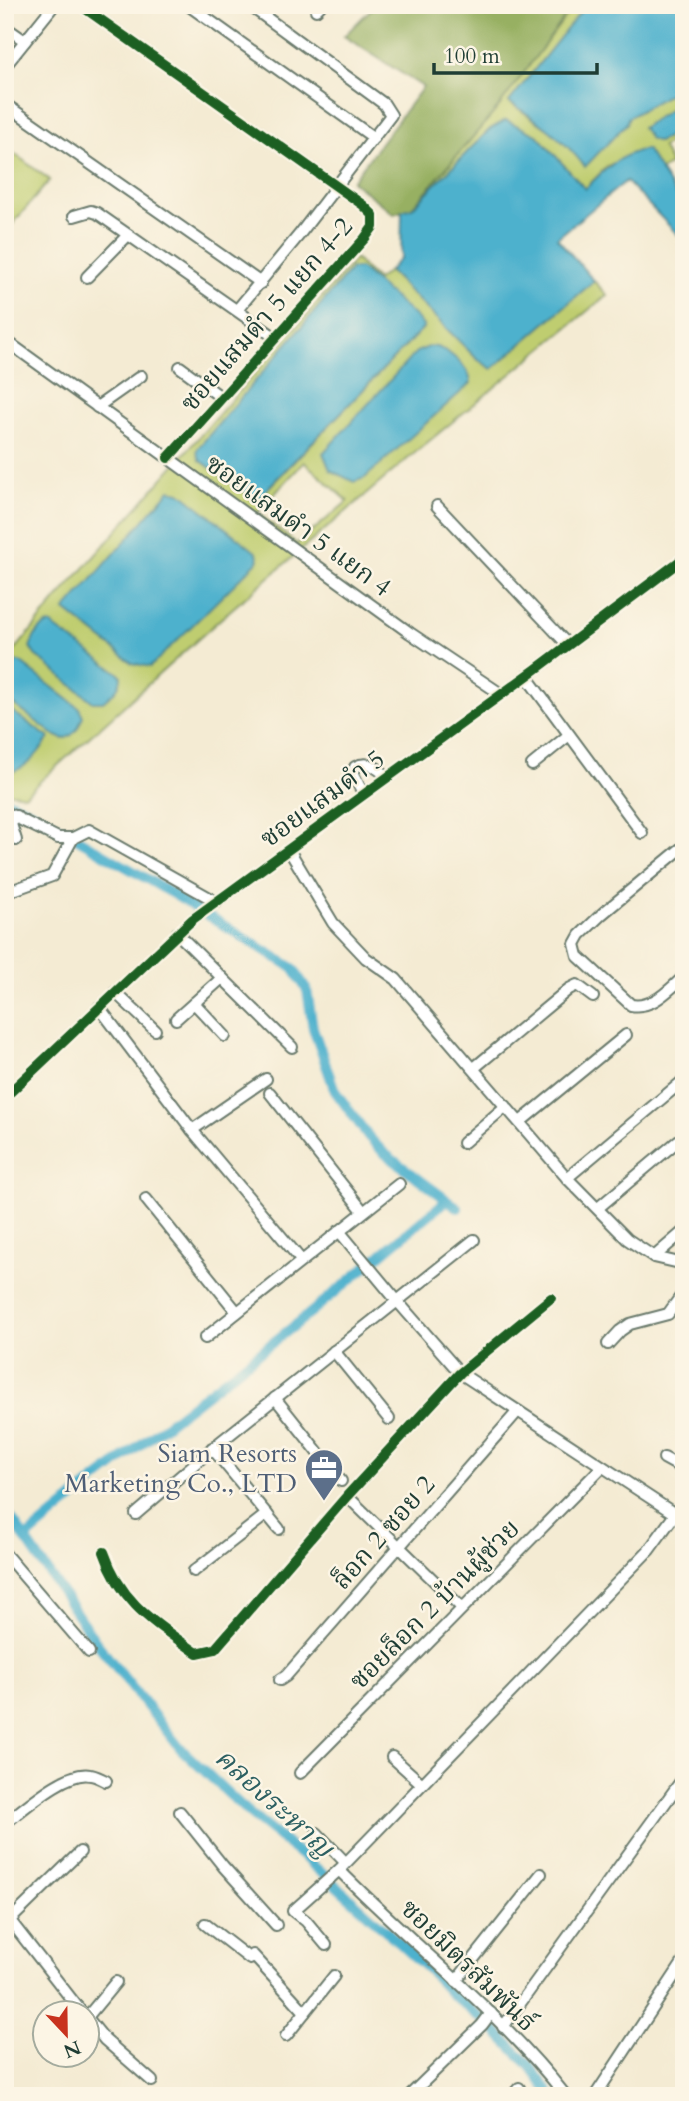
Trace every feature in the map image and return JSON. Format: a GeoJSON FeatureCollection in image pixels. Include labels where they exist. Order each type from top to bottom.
{"type":"FeatureCollection","features":[{"type":"Feature","properties":{"kind":"street"},"geometry":{"type":"LineString","coordinates":[[5,66],[54,5]]}},
{"type":"Feature","properties":{"kind":"street","name":"ซอยแสมดำ 5 แยก 4-2"},"geometry":{"type":"LineString","coordinates":[[80,5],[370,210],[374,220],[373,227],[168,458]]}},
{"type":"Feature","properties":{"kind":"street"},"geometry":{"type":"LineString","coordinates":[[188,5],[374,138]]}},
{"type":"Feature","properties":{"kind":"street"},"geometry":{"type":"LineString","coordinates":[[237,310],[261,283],[391,115],[384,104],[249,5]]}},
{"type":"Feature","properties":{"kind":"street"},"geometry":{"type":"LineString","coordinates":[[5,27],[25,41]]}},
{"type":"Feature","properties":{"kind":"street"},"geometry":{"type":"LineString","coordinates":[[5,103],[261,283]]}},
{"type":"Feature","properties":{"kind":"street"},"geometry":{"type":"LineString","coordinates":[[74,216],[91,211],[97,213],[276,338]]}},
{"type":"Feature","properties":{"kind":"street"},"geometry":{"type":"LineString","coordinates":[[87,277],[128,235]]}},
{"type":"Feature","properties":{"kind":"street","name":"ซอยแสมดำ 5 แยก 4"},"geometry":{"type":"LineString","coordinates":[[5,340],[410,633],[501,695]]}},
{"type":"Feature","properties":{"kind":"street"},"geometry":{"type":"LineString","coordinates":[[180,368],[222,398]]}},
{"type":"Feature","properties":{"kind":"street"},"geometry":{"type":"LineString","coordinates":[[97,407],[141,376]]}},
{"type":"Feature","properties":{"kind":"street"},"geometry":{"type":"LineString","coordinates":[[437,506],[568,645]]}},
{"type":"Feature","properties":{"kind":"street","name":"ซอยแสมดำ 5"},"geometry":{"type":"LineString","coordinates":[[5,1097],[193,919],[684,558]]}},
{"type":"Feature","properties":{"kind":"street"},"geometry":{"type":"LineString","coordinates":[[526,676],[642,833]]}},
{"type":"Feature","properties":{"kind":"street"},"geometry":{"type":"LineString","coordinates":[[532,765],[569,734]]}},
{"type":"Feature","properties":{"kind":"street"},"geometry":{"type":"LineString","coordinates":[[364,795],[353,774],[355,767],[361,764],[372,765],[388,777]]}},
{"type":"Feature","properties":{"kind":"street"},"geometry":{"type":"LineString","coordinates":[[16,840],[11,814],[58,838],[73,838],[89,830],[217,902]]}},
{"type":"Feature","properties":{"kind":"street"},"geometry":{"type":"LineString","coordinates":[[5,893],[52,876],[73,838]]}},
{"type":"Feature","properties":{"kind":"street"},"geometry":{"type":"LineString","coordinates":[[684,846],[602,915],[580,935],[575,944],[579,956],[631,1005],[642,1007],[653,1002],[684,977]]}},
{"type":"Feature","properties":{"kind":"street"},"geometry":{"type":"LineString","coordinates":[[289,850],[332,923],[366,958],[396,979],[567,1178],[637,1247],[654,1256],[684,1264]]}},
{"type":"Feature","properties":{"kind":"street"},"geometry":{"type":"LineString","coordinates":[[177,933],[292,1047]]}},
{"type":"Feature","properties":{"kind":"street"},"geometry":{"type":"LineString","coordinates":[[176,1019],[222,978]]}},
{"type":"Feature","properties":{"kind":"street"},"geometry":{"type":"LineString","coordinates":[[474,1068],[569,989],[577,985],[593,997]]}},
{"type":"Feature","properties":{"kind":"street"},"geometry":{"type":"LineString","coordinates":[[115,992],[155,1030]]}},
{"type":"Feature","properties":{"kind":"street"},"geometry":{"type":"LineString","coordinates":[[194,1003],[225,1037]]}},
{"type":"Feature","properties":{"kind":"street"},"geometry":{"type":"LineString","coordinates":[[99,1007],[192,1130],[301,1260]]}},
{"type":"Feature","properties":{"kind":"street"},"geometry":{"type":"LineString","coordinates":[[520,1122],[626,1035]]}},
{"type":"Feature","properties":{"kind":"street"},"geometry":{"type":"LineString","coordinates":[[192,1130],[265,1079]]}},
{"type":"Feature","properties":{"kind":"street"},"geometry":{"type":"LineString","coordinates":[[567,1178],[683,1081]]}},
{"type":"Feature","properties":{"kind":"street"},"geometry":{"type":"LineString","coordinates":[[270,1093],[363,1211]]}},
{"type":"Feature","properties":{"kind":"street"},"geometry":{"type":"LineString","coordinates":[[463,1143],[506,1106]]}},
{"type":"Feature","properties":{"kind":"street"},"geometry":{"type":"LineString","coordinates":[[598,1208],[679,1140]]}},
{"type":"Feature","properties":{"kind":"street"},"geometry":{"type":"LineString","coordinates":[[205,1338],[399,1184]]}},
{"type":"Feature","properties":{"kind":"street"},"geometry":{"type":"LineString","coordinates":[[146,1199],[237,1312]]}},
{"type":"Feature","properties":{"kind":"street"},"geometry":{"type":"LineString","coordinates":[[339,1231],[460,1373],[675,1514]]}},
{"type":"Feature","properties":{"kind":"street"},"geometry":{"type":"LineString","coordinates":[[654,1256],[684,1231]]}},
{"type":"Feature","properties":{"kind":"street"},"geometry":{"type":"LineString","coordinates":[[136,1514],[212,1448],[474,1240]]}},
{"type":"Feature","properties":{"kind":"street"},"geometry":{"type":"LineString","coordinates":[[608,1344],[630,1324],[668,1314],[684,1292]]}},
{"type":"Feature","properties":{"kind":"street"},"geometry":{"type":"LineString","coordinates":[[104,1552],[112,1576],[136,1607],[197,1653],[215,1649],[347,1496],[460,1373],[551,1298]]}},
{"type":"Feature","properties":{"kind":"street"},"geometry":{"type":"LineString","coordinates":[[334,1351],[390,1419]]}},
{"type":"Feature","properties":{"kind":"street"},"geometry":{"type":"LineString","coordinates":[[275,1398],[341,1481]]}},
{"type":"Feature","properties":{"kind":"street","name":"ล็อก 2 ซอย 2"},"geometry":{"type":"LineString","coordinates":[[280,1680],[400,1548],[518,1411]]}},
{"type":"Feature","properties":{"kind":"street"},"geometry":{"type":"LineString","coordinates":[[212,1448],[279,1529]]}},
{"type":"Feature","properties":{"kind":"street"},"geometry":{"type":"LineString","coordinates":[[664,1458],[684,1469]]}},
{"type":"Feature","properties":{"kind":"street","name":"ซอยล็อก 2 บ้านผู้ช่วย"},"geometry":{"type":"LineString","coordinates":[[300,1773],[602,1467]]}},
{"type":"Feature","properties":{"kind":"street"},"geometry":{"type":"LineString","coordinates":[[347,1496],[462,1608]]}},
{"type":"Feature","properties":{"kind":"street"},"geometry":{"type":"LineString","coordinates":[[326,1945],[293,1910],[324,1885],[649,1550],[684,1503]]}},
{"type":"Feature","properties":{"kind":"street"},"geometry":{"type":"LineString","coordinates":[[194,1571],[267,1514]]}},
{"type":"Feature","properties":{"kind":"street"},"geometry":{"type":"LineString","coordinates":[[5,1554],[89,1653]]}},
{"type":"Feature","properties":{"kind":"street"},"geometry":{"type":"LineString","coordinates":[[392,1757],[421,1783]]}},
{"type":"Feature","properties":{"kind":"street"},"geometry":{"type":"LineString","coordinates":[[5,1823],[70,1778],[91,1774],[106,1781]]}},
{"type":"Feature","properties":{"kind":"street"},"geometry":{"type":"LineString","coordinates":[[503,2027],[684,1777]]}},
{"type":"Feature","properties":{"kind":"street"},"geometry":{"type":"LineString","coordinates":[[180,1812],[223,1866],[276,1925]]}},
{"type":"Feature","properties":{"kind":"street","name":"ซอยมิตรสัมพันธ์"},"geometry":{"type":"LineString","coordinates":[[317,1833],[339,1869],[375,1907],[456,1981],[487,2019],[503,2027],[546,2070],[566,2096]]}},
{"type":"Feature","properties":{"kind":"street"},"geometry":{"type":"LineString","coordinates":[[73,2000],[8,1917],[80,1852]]}},
{"type":"Feature","properties":{"kind":"street"},"geometry":{"type":"LineString","coordinates":[[456,1981],[541,1874]]}},
{"type":"Feature","properties":{"kind":"street"},"geometry":{"type":"LineString","coordinates":[[205,1924],[251,1957],[305,2012]]}},
{"type":"Feature","properties":{"kind":"street"},"geometry":{"type":"LineString","coordinates":[[595,2096],[684,1961]]}},
{"type":"Feature","properties":{"kind":"street"},"geometry":{"type":"LineString","coordinates":[[286,2036],[334,1976]]}},
{"type":"Feature","properties":{"kind":"street"},"geometry":{"type":"LineString","coordinates":[[100,2000],[116,1982]]}},
{"type":"Feature","properties":{"kind":"street"},"geometry":{"type":"LineString","coordinates":[[409,2096],[487,2019]]}},
{"type":"Feature","properties":{"kind":"street"},"geometry":{"type":"LineString","coordinates":[[102,2035],[152,2081]]}},
{"type":"Feature","properties":{"kind":"green space"},"geometry":{"type":"Polygon","coordinates":[[[375,5],[574,5],[497,109],[412,208],[394,214],[352,181],[423,87],[344,36],[375,5]]]}},
{"type":"Feature","properties":{"kind":"green space"},"geometry":{"type":"Polygon","coordinates":[[[574,5],[586,5],[509,102],[552,132],[585,166],[627,123],[628,118],[684,85],[684,100],[642,128],[658,142],[684,127],[684,135],[662,147],[671,164],[659,171],[646,149],[607,166],[585,189],[537,135],[490,129],[412,208],[497,109],[574,5]]]}},
{"type":"Feature","properties":{"kind":"green space"},"geometry":{"type":"Polygon","coordinates":[[[5,147],[50,180],[5,233],[5,147]]]}},
{"type":"Feature","properties":{"kind":"green space"},"geometry":{"type":"Polygon","coordinates":[[[355,259],[377,280],[389,271],[477,359],[492,369],[594,281],[607,295],[417,451],[226,614],[25,795],[5,792],[5,773],[13,772],[49,738],[5,706],[5,698],[63,739],[10,662],[5,666],[5,662],[355,259]],[[424,327],[200,460],[257,500],[424,327]],[[304,462],[257,513],[297,544],[348,501],[304,462]]]}},
{"type":"Feature","properties":{"kind":"water"},"geometry":{"type":"Polygon","coordinates":[[[586,5],[684,5],[684,85],[628,118],[627,123],[585,167],[550,131],[509,102],[586,5]]]}},
{"type":"Feature","properties":{"kind":"water"},"geometry":{"type":"Polygon","coordinates":[[[684,100],[684,127],[658,142],[650,139],[642,128],[684,100]]]}},
{"type":"Feature","properties":{"kind":"water"},"geometry":{"type":"Polygon","coordinates":[[[506,120],[537,135],[585,189],[620,159],[646,149],[684,207],[684,241],[626,181],[557,238],[594,281],[492,369],[477,359],[389,271],[401,257],[402,211],[412,208],[490,129],[506,120]]]}},
{"type":"Feature","properties":{"kind":"water"},"geometry":{"type":"Polygon","coordinates":[[[360,268],[424,327],[256,500],[200,460],[198,448],[351,269],[360,268]]]}},
{"type":"Feature","properties":{"kind":"water"},"geometry":{"type":"Polygon","coordinates":[[[431,346],[456,359],[470,377],[471,383],[365,478],[354,482],[330,470],[323,453],[416,352],[431,346]]]}},
{"type":"Feature","properties":{"kind":"water"},"geometry":{"type":"Polygon","coordinates":[[[170,490],[180,492],[257,553],[259,560],[150,667],[132,663],[65,610],[170,490]]]}},
{"type":"Feature","properties":{"kind":"water"},"geometry":{"type":"Polygon","coordinates":[[[50,624],[121,675],[118,687],[103,702],[93,702],[35,655],[30,647],[33,640],[39,630],[50,624]]]}},
{"type":"Feature","properties":{"kind":"water"},"geometry":{"type":"Polygon","coordinates":[[[10,662],[20,662],[79,708],[83,716],[74,733],[63,739],[54,735],[5,698],[5,666],[10,662]]]}},
{"type":"Feature","properties":{"kind":"water"},"geometry":{"type":"Polygon","coordinates":[[[5,706],[49,738],[36,756],[25,765],[5,773],[5,706]]]}},
{"type":"Feature","properties":{"kind":"waterway"},"geometry":{"type":"LineString","coordinates":[[5,800],[28,810],[178,897],[293,968],[307,990],[313,1028],[335,1091],[384,1153],[458,1208]]}},
{"type":"Feature","properties":{"kind":"waterway"},"geometry":{"type":"LineString","coordinates":[[25,1539],[95,1480],[298,1323],[447,1200]]}},
{"type":"Feature","properties":{"kind":"waterway","name":"คลองระหาญ"},"geometry":{"type":"LineString","coordinates":[[5,1509],[96,1642],[180,1748],[251,1815],[305,1858],[370,1916],[450,1993],[492,2027],[529,2065],[552,2096]]}},
{"type":"Feature","properties":{"kind":"cycle path"},"geometry":{"type":"LineString","coordinates":[[80,5],[363,205],[373,215],[373,227],[365,238],[168,458]]}},
{"type":"Feature","properties":{"kind":"cycle path"},"geometry":{"type":"LineString","coordinates":[[5,1097],[193,919],[684,558]]}},
{"type":"Feature","properties":{"kind":"cycle path"},"geometry":{"type":"LineString","coordinates":[[104,1552],[120,1586],[141,1611],[197,1653],[215,1649],[347,1496],[460,1373],[551,1298]]}},
{"type":"Feature","properties":{"kind":"place","name":"Siam Resorts Marketing Co., LTD"},"geometry":{"type":"Point","coordinates":[324,1502]}}]}
